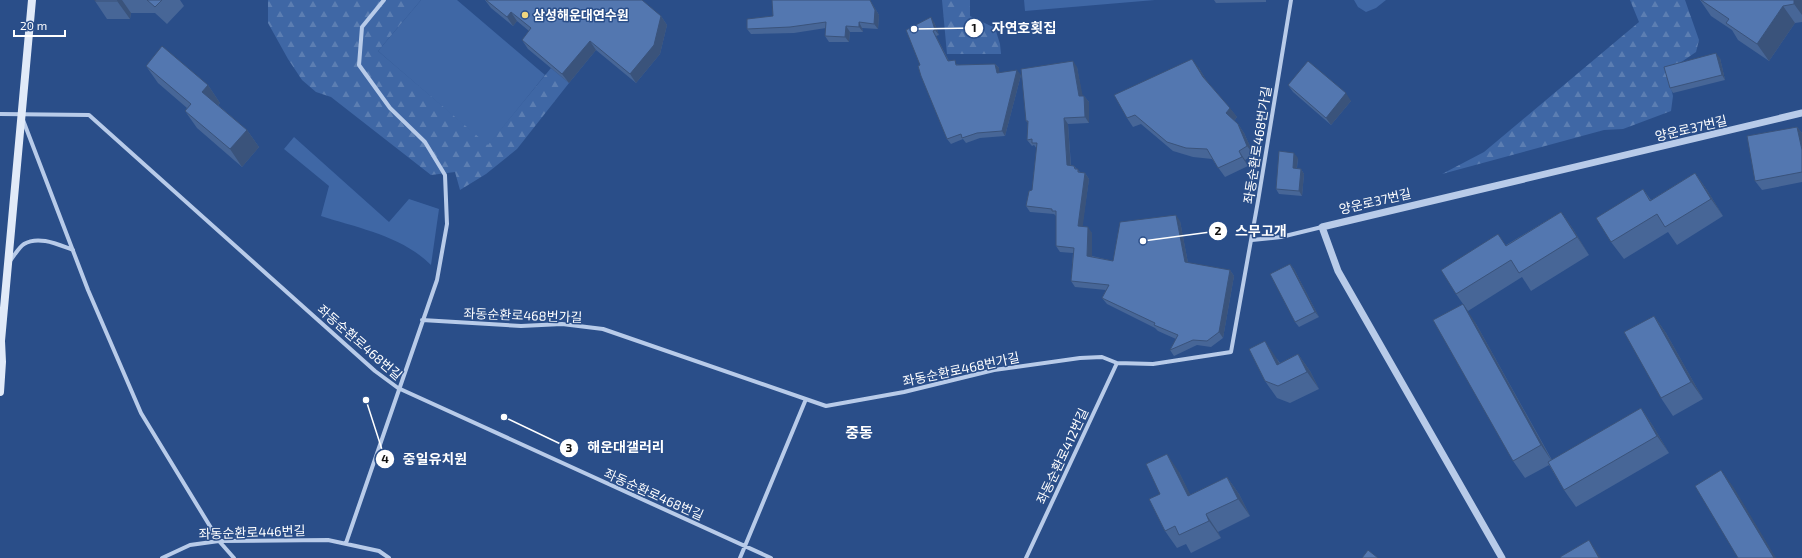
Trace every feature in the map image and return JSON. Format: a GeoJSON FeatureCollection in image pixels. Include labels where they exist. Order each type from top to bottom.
{"type":"FeatureCollection","features":[{"type":"Feature","properties":{"kind":"main road"},"geometry":{"type":"LineString","coordinates":[[0,392],[2,362],[0,342],[32,0]]}},
{"type":"Feature","properties":{"kind":"street"},"geometry":{"type":"LineString","coordinates":[[346,543],[436,280],[447,224],[445,176],[425,142],[390,108],[359,65],[362,28],[384,0]]}},
{"type":"Feature","properties":{"kind":"street","name":"좌동순환로468번가길"},"geometry":{"type":"LineString","coordinates":[[422,320],[521,326],[562,324],[603,329],[826,406],[904,392],[994,370],[1080,358],[1102,357],[1117,363],[1152,364],[1231,352],[1252,240],[1291,0]]}},
{"type":"Feature","properties":{"kind":"street","name":"양운로37번길"},"geometry":{"type":"LineString","coordinates":[[1322,227],[1802,113]]}},
{"type":"Feature","properties":{"kind":"street","name":"좌동순환로468번길"},"geometry":{"type":"LineString","coordinates":[[0,114],[22,116],[89,115],[369,365],[398,388],[771,558]]}},
{"type":"Feature","properties":{"kind":"street"},"geometry":{"type":"LineString","coordinates":[[22,116],[88,290],[141,413],[219,541],[234,558]]}},
{"type":"Feature","properties":{"kind":"street"},"geometry":{"type":"LineString","coordinates":[[1252,240],[1281,237],[1322,227],[1338,271],[1502,558]]}},
{"type":"Feature","properties":{"kind":"street"},"geometry":{"type":"LineString","coordinates":[[8,263],[24,244],[39,241],[50,242],[73,250]]}},
{"type":"Feature","properties":{"kind":"street","name":"좌동순환로412번길"},"geometry":{"type":"LineString","coordinates":[[1026,558],[1117,363]]}},
{"type":"Feature","properties":{"kind":"street"},"geometry":{"type":"LineString","coordinates":[[740,558],[806,399]]}},
{"type":"Feature","properties":{"kind":"street","name":"좌동순환로446번길"},"geometry":{"type":"LineString","coordinates":[[162,558],[190,545],[219,541],[328,540],[379,551],[389,558]]}},
{"type":"Feature","properties":{"kind":"green space"},"geometry":{"type":"Polygon","coordinates":[[[268,0],[421,0],[378,51],[488,145],[551,68],[569,83],[517,149],[486,174],[460,190],[455,172],[431,175],[331,97],[316,92],[302,80],[288,59],[268,23],[268,0]]]}},
{"type":"Feature","properties":{"kind":"green space"},"geometry":{"type":"Polygon","coordinates":[[[421,0],[457,0],[545,75],[488,146],[378,51],[421,0]]]}},
{"type":"Feature","properties":{"kind":"green space"},"geometry":{"type":"Polygon","coordinates":[[[942,0],[970,0],[970,16],[995,28],[1000,44],[1001,54],[947,54],[942,0]]]}},
{"type":"Feature","properties":{"kind":"green space"},"geometry":{"type":"Polygon","coordinates":[[[1024,0],[1155,0],[1025,11],[1024,0]]]}},
{"type":"Feature","properties":{"kind":"green space"},"geometry":{"type":"Polygon","coordinates":[[[1354,0],[1386,0],[1376,8],[1366,12],[1358,7],[1354,0]]]}},
{"type":"Feature","properties":{"kind":"green space"},"geometry":{"type":"Polygon","coordinates":[[[1630,0],[1685,0],[1699,40],[1696,52],[1667,73],[1673,96],[1671,111],[1623,129],[1604,130],[1442,174],[1484,152],[1639,22],[1630,0]]]}},
{"type":"Feature","properties":{"kind":"green space"},"geometry":{"type":"Polygon","coordinates":[[[294,137],[389,222],[409,199],[439,209],[431,265],[407,247],[393,240],[364,229],[321,216],[329,186],[284,149],[294,137]]]}},
{"type":"Feature","properties":{"kind":"building"},"geometry":{"type":"Polygon","coordinates":[[[95,0],[118,0],[95,1],[95,0]]]}},
{"type":"Feature","properties":{"kind":"building"},"geometry":{"type":"Polygon","coordinates":[[[147,0],[162,0],[155,7],[147,0]]]}},
{"type":"Feature","properties":{"kind":"building"},"geometry":{"type":"Polygon","coordinates":[[[486,0],[642,0],[661,16],[654,45],[630,74],[590,41],[562,74],[522,40],[531,28],[511,12],[507,17],[486,0]]]}},
{"type":"Feature","properties":{"kind":"building"},"geometry":{"type":"Polygon","coordinates":[[[772,0],[870,0],[875,10],[874,24],[859,22],[859,27],[846,26],[845,37],[825,36],[826,22],[790,27],[747,29],[747,19],[773,16],[772,0]]]}},
{"type":"Feature","properties":{"kind":"building"},"geometry":{"type":"Polygon","coordinates":[[[1701,0],[1794,0],[1794,4],[1783,6],[1757,44],[1726,23],[1729,19],[1701,0]]]}},
{"type":"Feature","properties":{"kind":"building"},"geometry":{"type":"Polygon","coordinates":[[[931,17],[935,30],[933,31],[948,61],[955,60],[956,65],[995,64],[997,73],[1017,70],[1002,131],[977,133],[962,138],[961,134],[947,139],[921,76],[918,66],[920,65],[906,30],[931,17]]]}},
{"type":"Feature","properties":{"kind":"building"},"geometry":{"type":"Polygon","coordinates":[[[162,46],[208,85],[202,92],[247,130],[230,149],[185,111],[191,104],[146,66],[162,46]]]}},
{"type":"Feature","properties":{"kind":"building"},"geometry":{"type":"Polygon","coordinates":[[[1716,53],[1722,75],[1670,88],[1664,67],[1716,53]]]}},
{"type":"Feature","properties":{"kind":"building"},"geometry":{"type":"Polygon","coordinates":[[[1192,59],[1203,77],[1230,108],[1226,113],[1238,124],[1247,146],[1239,151],[1242,157],[1218,168],[1207,149],[1186,148],[1167,142],[1135,115],[1127,118],[1114,95],[1192,59]]]}},
{"type":"Feature","properties":{"kind":"building"},"geometry":{"type":"Polygon","coordinates":[[[1073,61],[1079,96],[1084,96],[1085,117],[1064,118],[1067,165],[1074,166],[1075,169],[1078,169],[1078,172],[1085,173],[1078,226],[1088,227],[1087,256],[1113,261],[1120,222],[1176,215],[1185,262],[1230,270],[1219,332],[1207,341],[1193,340],[1170,350],[1178,335],[1154,325],[1155,323],[1102,298],[1109,285],[1071,281],[1074,248],[1056,246],[1056,211],[1052,211],[1052,209],[1026,206],[1029,191],[1032,190],[1037,143],[1032,143],[1032,139],[1027,140],[1028,121],[1026,121],[1021,69],[1073,61]]]}},
{"type":"Feature","properties":{"kind":"building"},"geometry":{"type":"Polygon","coordinates":[[[1308,61],[1346,93],[1326,118],[1288,85],[1308,61]]]}},
{"type":"Feature","properties":{"kind":"building"},"geometry":{"type":"Polygon","coordinates":[[[1797,127],[1802,150],[1802,172],[1755,181],[1747,136],[1797,127]]]}},
{"type":"Feature","properties":{"kind":"building"},"geometry":{"type":"Polygon","coordinates":[[[1279,151],[1294,153],[1293,168],[1301,169],[1299,191],[1276,189],[1279,151]]]}},
{"type":"Feature","properties":{"kind":"building"},"geometry":{"type":"Polygon","coordinates":[[[1695,173],[1711,199],[1665,227],[1657,214],[1611,242],[1596,218],[1643,189],[1650,201],[1695,173]]]}},
{"type":"Feature","properties":{"kind":"building"},"geometry":{"type":"Polygon","coordinates":[[[1561,212],[1577,237],[1519,273],[1511,260],[1456,294],[1441,270],[1498,234],[1506,246],[1561,212]]]}},
{"type":"Feature","properties":{"kind":"building"},"geometry":{"type":"Polygon","coordinates":[[[1290,264],[1315,312],[1295,322],[1270,274],[1290,264]]]}},
{"type":"Feature","properties":{"kind":"building"},"geometry":{"type":"Polygon","coordinates":[[[1463,304],[1541,445],[1513,461],[1433,320],[1463,304]]]}},
{"type":"Feature","properties":{"kind":"building"},"geometry":{"type":"Polygon","coordinates":[[[1654,316],[1691,382],[1661,398],[1624,332],[1654,316]]]}},
{"type":"Feature","properties":{"kind":"building"},"geometry":{"type":"Polygon","coordinates":[[[1265,341],[1277,365],[1298,354],[1307,372],[1278,386],[1265,381],[1249,349],[1265,341]]]}},
{"type":"Feature","properties":{"kind":"building"},"geometry":{"type":"Polygon","coordinates":[[[1641,408],[1657,436],[1564,490],[1548,462],[1641,408]]]}},
{"type":"Feature","properties":{"kind":"building"},"geometry":{"type":"Polygon","coordinates":[[[1167,454],[1188,496],[1227,477],[1238,499],[1206,514],[1209,521],[1179,535],[1175,526],[1165,531],[1149,499],[1160,494],[1146,464],[1167,454]]]}},
{"type":"Feature","properties":{"kind":"building"},"geometry":{"type":"Polygon","coordinates":[[[1721,470],[1774,558],[1738,558],[1695,486],[1721,470]]]}},
{"type":"Feature","properties":{"kind":"building"},"geometry":{"type":"Polygon","coordinates":[[[1589,540],[1599,558],[1560,557],[1589,540]]]}},
{"type":"Feature","properties":{"kind":"building"},"geometry":{"type":"Polygon","coordinates":[[[1368,550],[1378,558],[1362,558],[1368,550]]]}},
{"type":"Feature","properties":{"kind":"place","name":"삼성해운대연수원"},"geometry":{"type":"Point","coordinates":[525,15]}},
{"type":"Feature","properties":{"kind":"place","name":"자연호횟집"},"geometry":{"type":"Point","coordinates":[914,29]}},
{"type":"Feature","properties":{"kind":"place","name":"스무고개"},"geometry":{"type":"Point","coordinates":[1143,241]}},
{"type":"Feature","properties":{"kind":"place","name":"중일유치원"},"geometry":{"type":"Point","coordinates":[366,400]}},
{"type":"Feature","properties":{"kind":"place","name":"해운대갤러리"},"geometry":{"type":"Point","coordinates":[504,417]}},
{"type":"Feature","properties":{"kind":"district","name":"중동"},"geometry":{"type":"Point","coordinates":[859,432]}}]}
